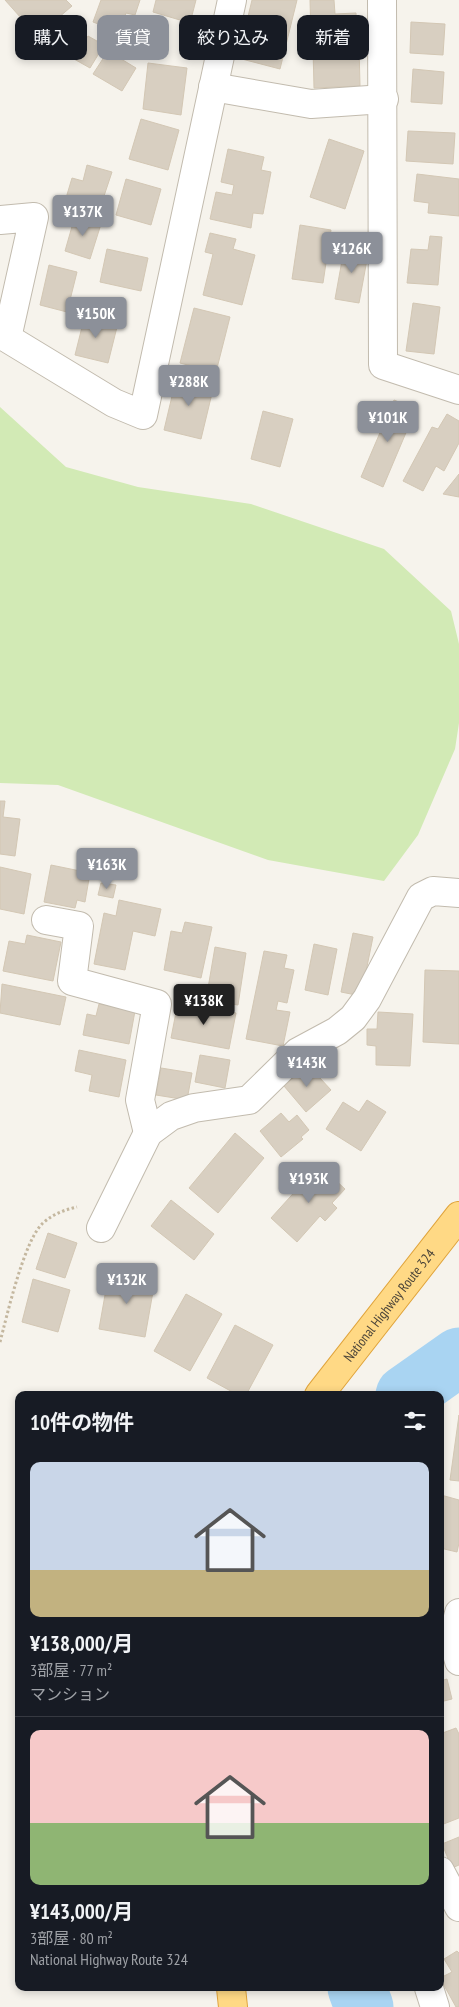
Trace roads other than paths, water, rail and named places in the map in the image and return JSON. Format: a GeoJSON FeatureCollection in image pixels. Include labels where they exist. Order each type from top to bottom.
{"type":"FeatureCollection","features":[{"type":"Feature","properties":{"kind":"highway","name":"National Highway Route 324"},"geometry":{"type":"LineString","coordinates":[[322,1391],[459,1216]]}},
{"type":"Feature","properties":{"kind":"highway"},"geometry":{"type":"LineString","coordinates":[[231,1991],[233,2007]]}},
{"type":"Feature","properties":{"kind":"street"},"geometry":{"type":"LineString","coordinates":[[0,220],[34,217],[7,338],[114,402],[143,415],[232,0]]}},
{"type":"Feature","properties":{"kind":"street"},"geometry":{"type":"LineString","coordinates":[[382,0],[384,365],[459,390]]}},
{"type":"Feature","properties":{"kind":"street"},"geometry":{"type":"LineString","coordinates":[[213,87],[310,104],[384,99]]}},
{"type":"Feature","properties":{"kind":"street"},"geometry":{"type":"LineString","coordinates":[[101,1228],[148,1133],[170,1116],[194,1108],[249,1100],[298,1052],[338,1030],[353,1018],[367,998],[421,897],[433,891],[459,893]]}},
{"type":"Feature","properties":{"kind":"street"},"geometry":{"type":"LineString","coordinates":[[46,920],[79,926],[72,981],[157,1004],[140,1100],[148,1133]]}},
{"type":"Feature","properties":{"kind":"street"},"geometry":{"type":"LineString","coordinates":[[459,1612],[456,1622],[456,1652],[459,1661]]}},
{"type":"Feature","properties":{"kind":"street"},"geometry":{"type":"LineString","coordinates":[[444,1879],[459,1907]]}},
{"type":"Feature","properties":{"kind":"street"},"geometry":{"type":"LineString","coordinates":[[430,1991],[435,2007]]}},
{"type":"Feature","properties":{"kind":"waterway"},"geometry":{"type":"LineString","coordinates":[[411,1391],[459,1357]]}},
{"type":"Feature","properties":{"kind":"waterway"},"geometry":{"type":"LineString","coordinates":[[358,1991],[364,2007]]}}]}
